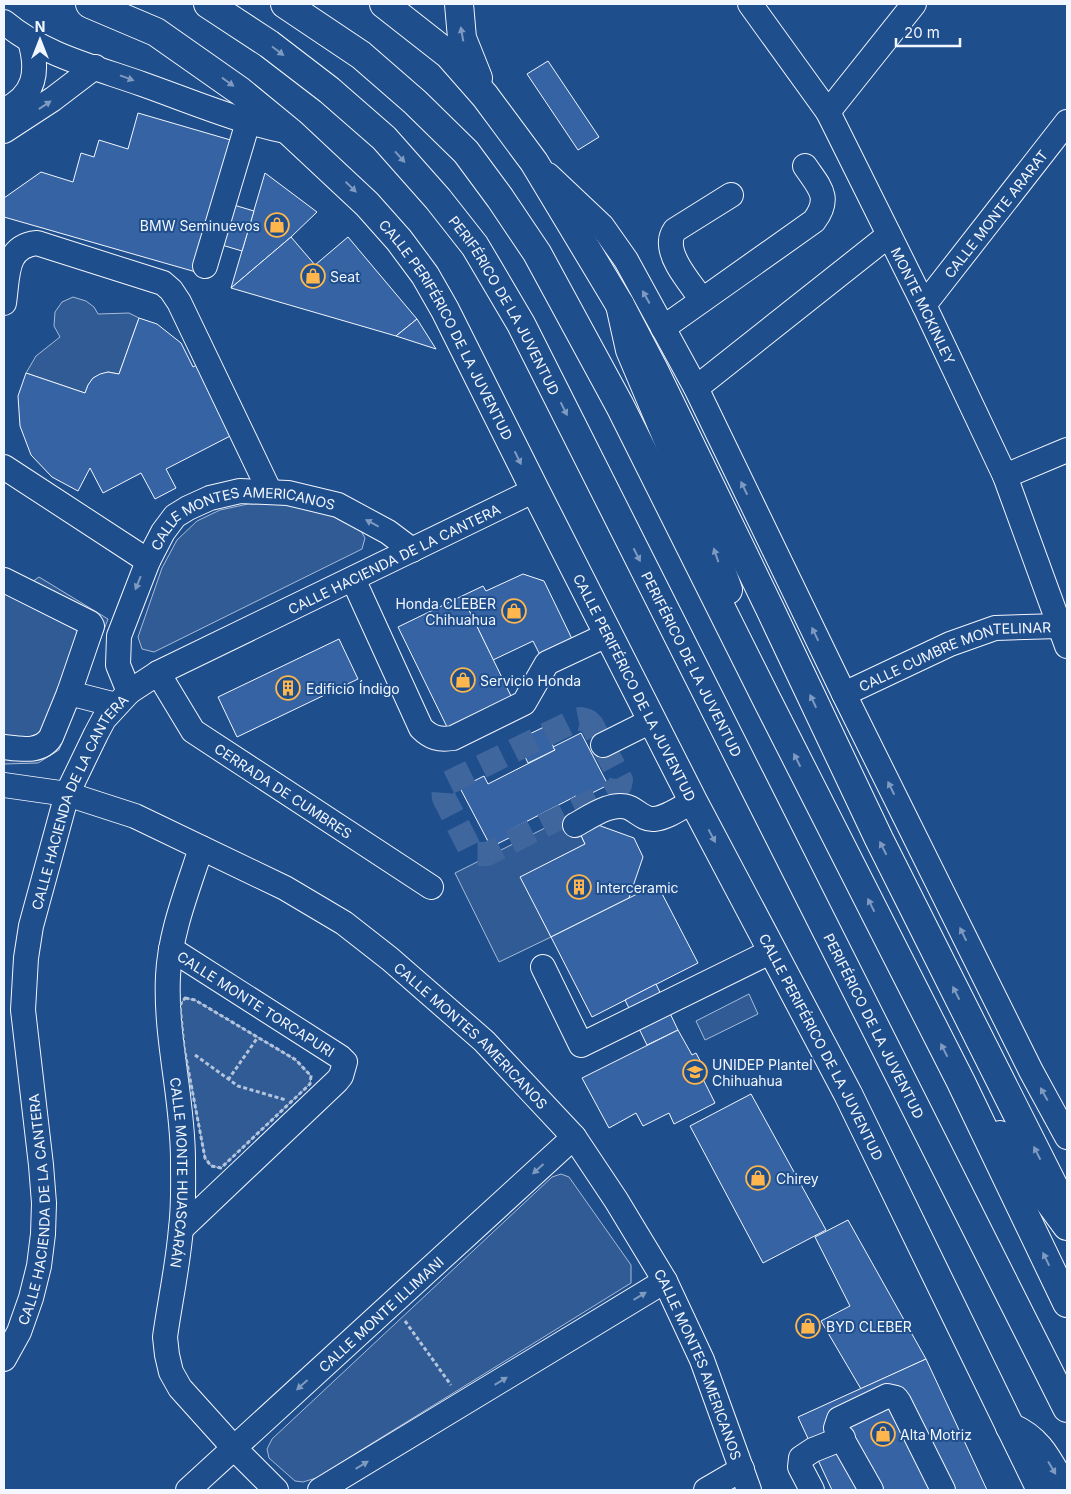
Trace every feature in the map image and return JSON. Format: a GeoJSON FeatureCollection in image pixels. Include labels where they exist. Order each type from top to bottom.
{"type":"FeatureCollection","features":[{"type":"Feature","properties":{"kind":"main road","name":"CALLE PERIFÉRICO DE LA JUVENTUD"},"geometry":{"type":"LineString","coordinates":[[90,4],[156,32],[240,91],[290,132],[367,204],[399,240],[425,275],[445,310],[693,801],[848,1094],[1041,1490]]}},
{"type":"Feature","properties":{"kind":"main road","name":"PERIFÉRICO DE LA JUVENTUD"},"geometry":{"type":"LineString","coordinates":[[208,4],[269,44],[329,90],[384,138],[438,199],[475,246],[521,324],[1067,1408]]}},
{"type":"Feature","properties":{"kind":"main road"},"geometry":{"type":"LineString","coordinates":[[285,4],[361,55],[415,102],[466,152],[500,198],[537,254],[620,406],[961,1082],[1067,1302]]}},
{"type":"Feature","properties":{"kind":"main road"},"geometry":{"type":"LineString","coordinates":[[384,4],[449,55],[485,96],[534,162],[620,305],[732,530],[875,831],[1067,1213]]}},
{"type":"Feature","properties":{"kind":"main road"},"geometry":{"type":"LineString","coordinates":[[459,4],[462,38],[485,96]]}},
{"type":"Feature","properties":{"kind":"main road"},"geometry":{"type":"LineString","coordinates":[[620,305],[630,350],[710,539],[767,700]]}},
{"type":"Feature","properties":{"kind":"main road"},"geometry":{"type":"LineString","coordinates":[[961,1082],[1067,1226]]}},
{"type":"Feature","properties":{"kind":"main road"},"geometry":{"type":"LineString","coordinates":[[1010,1427],[1032,1438],[1043,1452],[1065,1490]]}},
{"type":"Feature","properties":{"kind":"street","name":"MONTE MCKINLEY"},"geometry":{"type":"LineString","coordinates":[[750,4],[828,112],[924,305],[1005,476],[1065,634]]}},
{"type":"Feature","properties":{"kind":"street"},"geometry":{"type":"LineString","coordinates":[[828,112],[914,4]]}},
{"type":"Feature","properties":{"kind":"street"},"geometry":{"type":"LineString","coordinates":[[4,22],[30,41],[68,59],[248,122],[290,132]]}},
{"type":"Feature","properties":{"kind":"street"},"geometry":{"type":"LineString","coordinates":[[4,110],[20,101],[31,87],[35,70],[30,41]]}},
{"type":"Feature","properties":{"kind":"street"},"geometry":{"type":"LineString","coordinates":[[4,131],[53,99],[95,67]]}},
{"type":"Feature","properties":{"kind":"street"},"geometry":{"type":"LineString","coordinates":[[205,266],[248,122]]}},
{"type":"Feature","properties":{"kind":"street","name":"CALLE MONTE ARARAT"},"geometry":{"type":"LineString","coordinates":[[924,305],[1067,122]]}},
{"type":"Feature","properties":{"kind":"street"},"geometry":{"type":"LineString","coordinates":[[534,162],[602,226],[626,260],[696,388],[844,694],[1031,1071],[1067,1137]]}},
{"type":"Feature","properties":{"kind":"street"},"geometry":{"type":"LineString","coordinates":[[663,328],[814,221],[822,211],[824,201],[819,188],[805,166]]}},
{"type":"Feature","properties":{"kind":"street"},"geometry":{"type":"LineString","coordinates":[[702,300],[681,269],[672,252],[670,240],[674,230],[731,195]]}},
{"type":"Feature","properties":{"kind":"street"},"geometry":{"type":"LineString","coordinates":[[696,388],[889,234]]}},
{"type":"Feature","properties":{"kind":"street"},"geometry":{"type":"LineString","coordinates":[[4,303],[12,256],[19,248],[29,244],[37,243],[163,283],[171,290],[179,302],[270,492]]}},
{"type":"Feature","properties":{"kind":"street"},"geometry":{"type":"LineString","coordinates":[[1005,476],[1067,450]]}},
{"type":"Feature","properties":{"kind":"street"},"geometry":{"type":"LineString","coordinates":[[4,467],[148,561]]}},
{"type":"Feature","properties":{"kind":"street","name":"CALLE HACIENDA DE LA CANTERA"},"geometry":{"type":"LineString","coordinates":[[4,1359],[19,1332],[31,1298],[38,1266],[44,1202],[25,1034],[23,983],[31,926],[67,794],[104,719],[122,698],[158,673],[535,490]]}},
{"type":"Feature","properties":{"kind":"street","name":"CALLE MONTES AMERICANOS"},"geometry":{"type":"LineString","coordinates":[[122,698],[118,665],[119,636],[148,561],[163,532],[175,516],[188,508],[210,498],[240,491],[288,492],[338,505],[388,532],[412,550]]}},
{"type":"Feature","properties":{"kind":"street"},"geometry":{"type":"LineString","coordinates":[[732,530],[759,518]]}},
{"type":"Feature","properties":{"kind":"street"},"geometry":{"type":"LineString","coordinates":[[352,579],[421,728],[430,736],[443,739],[452,738],[524,703],[547,664],[609,634]]}},
{"type":"Feature","properties":{"kind":"street"},"geometry":{"type":"LineString","coordinates":[[4,580],[90,623],[92,626],[70,693],[47,744],[32,748],[4,747]]}},
{"type":"Feature","properties":{"kind":"street","name":"CALLE CUMBRE MONTELINAR"},"geometry":{"type":"LineString","coordinates":[[844,694],[950,644],[995,628],[1065,634]]}},
{"type":"Feature","properties":{"kind":"street","name":"CERRADA DE CUMBRES"},"geometry":{"type":"LineString","coordinates":[[158,673],[193,731],[430,887]]}},
{"type":"Feature","properties":{"kind":"street"},"geometry":{"type":"LineString","coordinates":[[70,693],[122,698]]}},
{"type":"Feature","properties":{"kind":"street"},"geometry":{"type":"LineString","coordinates":[[603,745],[652,720]]}},
{"type":"Feature","properties":{"kind":"street","name":"CALLE MONTES AMERICANOS"},"geometry":{"type":"LineString","coordinates":[[4,785],[67,794],[135,816],[285,888],[351,929],[390,959],[484,1041],[574,1137],[616,1200],[665,1281],[702,1360],[746,1480]]}},
{"type":"Feature","properties":{"kind":"street"},"geometry":{"type":"LineString","coordinates":[[576,824],[607,809],[618,807],[628,807],[642,816],[654,819],[693,801]]}},
{"type":"Feature","properties":{"kind":"street","name":"CALLE MONTE HUASCARÁN"},"geometry":{"type":"LineString","coordinates":[[201,848],[171,949],[168,974],[168,998],[182,1125],[183,1158],[182,1228],[165,1337],[167,1355],[171,1372],[180,1388],[234,1448],[276,1490]]}},
{"type":"Feature","properties":{"kind":"street","name":"CALLE MONTE TORCAPURI"},"geometry":{"type":"LineString","coordinates":[[171,949],[345,1062],[341,1076],[337,1081],[182,1228]]}},
{"type":"Feature","properties":{"kind":"street"},"geometry":{"type":"LineString","coordinates":[[543,967],[581,1045],[772,951]]}},
{"type":"Feature","properties":{"kind":"street","name":"CALLE MONTE ILLIMANI"},"geometry":{"type":"LineString","coordinates":[[188,1490],[574,1137]]}},
{"type":"Feature","properties":{"kind":"street"},"geometry":{"type":"LineString","coordinates":[[320,1490],[665,1281]]}},
{"type":"Feature","properties":{"kind":"street"},"geometry":{"type":"LineString","coordinates":[[871,1490],[836,1428],[839,1420],[887,1396],[896,1398],[899,1402],[943,1490]]}},
{"type":"Feature","properties":{"kind":"street"},"geometry":{"type":"LineString","coordinates":[[812,1490],[807,1458],[843,1438]]}},
{"type":"Feature","properties":{"kind":"street"},"geometry":{"type":"LineString","coordinates":[[706,1490],[746,1480]]}},
{"type":"Feature","properties":{"kind":"path"},"geometry":{"type":"LineString","coordinates":[[185,998],[195,1000],[296,1060],[311,1076],[310,1084],[221,1168],[211,1166],[205,1158],[184,1047],[180,1005],[185,998]]}},
{"type":"Feature","properties":{"kind":"path"},"geometry":{"type":"LineString","coordinates":[[228,1080],[258,1037]]}},
{"type":"Feature","properties":{"kind":"path"},"geometry":{"type":"LineString","coordinates":[[184,1047],[238,1086],[292,1101]]}},
{"type":"Feature","properties":{"kind":"path"},"geometry":{"type":"LineString","coordinates":[[403,1317],[456,1391]]}},
{"type":"Feature","properties":{"kind":"shaded area"},"geometry":{"type":"Polygon","coordinates":[[[73,297],[86,301],[94,307],[98,314],[129,313],[139,318],[119,374],[108,372],[93,378],[85,393],[26,373],[36,356],[60,337],[54,326],[55,312],[62,302],[73,297]]]}},
{"type":"Feature","properties":{"kind":"shaded area"},"geometry":{"type":"Polygon","coordinates":[[[292,503],[328,512],[357,524],[365,538],[362,549],[154,652],[142,649],[138,637],[162,568],[177,540],[197,521],[220,510],[248,504],[292,503]]]}},
{"type":"Feature","properties":{"kind":"shaded area"},"geometry":{"type":"Polygon","coordinates":[[[4,574],[29,584],[39,577],[108,619],[59,750],[38,763],[4,764],[4,574]]]}},
{"type":"Feature","properties":{"kind":"shaded area"},"geometry":{"type":"Polygon","coordinates":[[[571,815],[585,844],[521,877],[551,937],[499,962],[455,873],[571,815]]]}},
{"type":"Feature","properties":{"kind":"shaded area"},"geometry":{"type":"Polygon","coordinates":[[[749,994],[758,1014],[705,1040],[696,1021],[749,994]]]}},
{"type":"Feature","properties":{"kind":"shaded area"},"geometry":{"type":"Polygon","coordinates":[[[185,998],[195,1000],[296,1060],[311,1076],[310,1084],[221,1168],[211,1166],[205,1158],[184,1047],[180,1005],[185,998]]]}},
{"type":"Feature","properties":{"kind":"shaded area"},"geometry":{"type":"Polygon","coordinates":[[[561,1174],[569,1177],[631,1265],[631,1283],[316,1478],[303,1482],[295,1481],[269,1458],[267,1449],[272,1439],[552,1177],[561,1174]]]}},
{"type":"Feature","properties":{"kind":"building"},"geometry":{"type":"Polygon","coordinates":[[[548,61],[599,137],[578,150],[527,74],[548,61]]]}},
{"type":"Feature","properties":{"kind":"building"},"geometry":{"type":"Polygon","coordinates":[[[138,113],[234,141],[196,272],[4,217],[4,198],[41,172],[73,182],[81,153],[94,157],[99,140],[128,149],[138,113]]]}},
{"type":"Feature","properties":{"kind":"building","name":"BMW Seminuevos"},"geometry":{"type":"Polygon","coordinates":[[[265,173],[317,212],[291,237],[231,288],[265,173]]]}},
{"type":"Feature","properties":{"kind":"building"},"geometry":{"type":"Polygon","coordinates":[[[217,200],[254,211],[242,251],[205,240],[217,200]]]}},
{"type":"Feature","properties":{"kind":"building","name":"Seat"},"geometry":{"type":"Polygon","coordinates":[[[291,237],[315,265],[348,237],[417,319],[396,336],[231,288],[291,237]]]}},
{"type":"Feature","properties":{"kind":"building"},"geometry":{"type":"Polygon","coordinates":[[[139,318],[157,324],[181,343],[193,367],[202,362],[238,432],[166,469],[176,488],[155,499],[141,473],[103,493],[90,468],[78,491],[52,477],[31,455],[20,426],[18,396],[26,373],[85,393],[93,378],[100,374],[108,372],[119,374],[139,318]]]}},
{"type":"Feature","properties":{"kind":"building"},"geometry":{"type":"Polygon","coordinates":[[[417,319],[436,349],[396,336],[417,319]]]}},
{"type":"Feature","properties":{"kind":"building","name":"Honda CLEBER Chihuahua"},"geometry":{"type":"Polygon","coordinates":[[[523,574],[544,581],[574,643],[542,659],[533,641],[493,660],[462,596],[483,586],[486,591],[523,574]]]}},
{"type":"Feature","properties":{"kind":"building","name":"Servicio Honda"},"geometry":{"type":"Polygon","coordinates":[[[462,596],[513,700],[449,731],[398,627],[462,596]]]}},
{"type":"Feature","properties":{"kind":"building","name":"Edificio Índigo"},"geometry":{"type":"Polygon","coordinates":[[[339,639],[358,679],[237,737],[218,697],[339,639]]]}},
{"type":"Feature","properties":{"kind":"building"},"geometry":{"type":"Polygon","coordinates":[[[544,727],[555,750],[528,763],[517,740],[544,727]]]}},
{"type":"Feature","properties":{"kind":"building"},"geometry":{"type":"Polygon","coordinates":[[[581,733],[608,785],[578,800],[576,796],[510,830],[513,836],[491,847],[460,788],[484,776],[488,784],[555,750],[553,747],[581,733]]]}},
{"type":"Feature","properties":{"kind":"building","name":"Interceramic"},"geometry":{"type":"Polygon","coordinates":[[[584,820],[634,838],[643,857],[629,898],[551,937],[520,877],[585,844],[580,833],[584,820]]]}},
{"type":"Feature","properties":{"kind":"building"},"geometry":{"type":"Polygon","coordinates":[[[657,884],[698,963],[592,1017],[551,937],[657,884]]]}},
{"type":"Feature","properties":{"kind":"building"},"geometry":{"type":"Polygon","coordinates":[[[656,984],[678,1030],[647,1045],[625,1000],[656,984]]]}},
{"type":"Feature","properties":{"kind":"building"},"geometry":{"type":"Polygon","coordinates":[[[678,1030],[692,1055],[696,1053],[705,1070],[700,1073],[715,1103],[674,1124],[669,1113],[643,1126],[636,1113],[609,1128],[582,1078],[678,1030]]]}},
{"type":"Feature","properties":{"kind":"building","name":"Chirey"},"geometry":{"type":"Polygon","coordinates":[[[751,1094],[826,1230],[763,1263],[690,1126],[751,1094]]]}},
{"type":"Feature","properties":{"kind":"building"},"geometry":{"type":"Polygon","coordinates":[[[848,1220],[926,1359],[861,1389],[821,1321],[850,1306],[815,1237],[848,1220]]]}},
{"type":"Feature","properties":{"kind":"building","name":"Alta Motriz"},"geometry":{"type":"Polygon","coordinates":[[[926,1359],[987,1490],[832,1490],[798,1417],[926,1359]]]}},
{"type":"Feature","properties":{"kind":"tunnel"},"geometry":{"type":"LineString","coordinates":[[581,719],[588,721],[592,725],[621,780],[617,789],[487,854],[476,854],[471,851],[444,798],[444,790],[448,783],[581,719]]}},
{"type":"Feature","properties":{"kind":"place","name":"BMW Seminuevos"},"geometry":{"type":"Point","coordinates":[277,225]}},
{"type":"Feature","properties":{"kind":"place","name":"Seat"},"geometry":{"type":"Point","coordinates":[313,276]}},
{"type":"Feature","properties":{"kind":"place","name":"Honda CLEBER Chihuahua"},"geometry":{"type":"Point","coordinates":[514,611]}},
{"type":"Feature","properties":{"kind":"place","name":"Servicio Honda"},"geometry":{"type":"Point","coordinates":[463,680]}},
{"type":"Feature","properties":{"kind":"place","name":"Edificio Índigo"},"geometry":{"type":"Point","coordinates":[288,688]}},
{"type":"Feature","properties":{"kind":"place","name":"Interceramic"},"geometry":{"type":"Point","coordinates":[579,887]}},
{"type":"Feature","properties":{"kind":"place","name":"UNIDEP Plantel Chihuahua"},"geometry":{"type":"Point","coordinates":[695,1072]}},
{"type":"Feature","properties":{"kind":"place","name":"Chirey"},"geometry":{"type":"Point","coordinates":[758,1178]}},
{"type":"Feature","properties":{"kind":"place","name":"BYD CLEBER"},"geometry":{"type":"Point","coordinates":[808,1326]}},
{"type":"Feature","properties":{"kind":"place","name":"Alta Motriz"},"geometry":{"type":"Point","coordinates":[883,1434]}}]}
